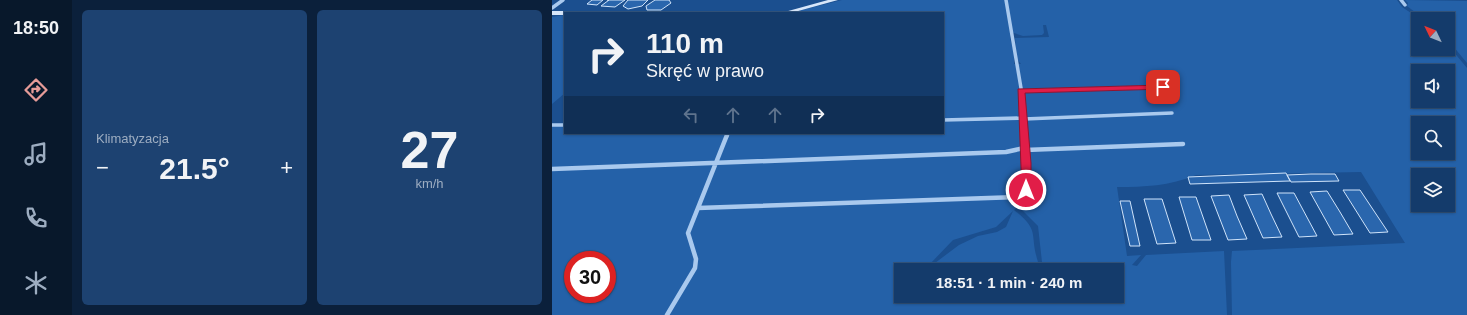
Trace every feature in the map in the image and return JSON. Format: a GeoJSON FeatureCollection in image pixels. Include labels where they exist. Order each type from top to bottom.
{"type":"FeatureCollection","features":[{"type":"Feature","properties":{"kind":"street"},"geometry":{"type":"LineString","coordinates":[[552,8],[563,0]]}},
{"type":"Feature","properties":{"kind":"street"},"geometry":{"type":"LineString","coordinates":[[788,12],[835,0]]}},
{"type":"Feature","properties":{"kind":"street"},"geometry":{"type":"LineString","coordinates":[[698,208],[1018,197],[1026,190],[1023,119],[1021,91],[1006,0]]}},
{"type":"Feature","properties":{"kind":"street"},"geometry":{"type":"LineString","coordinates":[[1401,0],[1405,5]]}},
{"type":"Feature","properties":{"kind":"street"},"geometry":{"type":"LineString","coordinates":[[552,13],[564,13]]}},
{"type":"Feature","properties":{"kind":"street"},"geometry":{"type":"LineString","coordinates":[[1021,91],[1163,87]]}},
{"type":"Feature","properties":{"kind":"street"},"geometry":{"type":"LineString","coordinates":[[944,120],[1023,119],[1172,113]]}},
{"type":"Feature","properties":{"kind":"street"},"geometry":{"type":"LineString","coordinates":[[552,125],[564,125]]}},
{"type":"Feature","properties":{"kind":"street"},"geometry":{"type":"LineString","coordinates":[[667,315],[696,266],[696,257],[689,241],[688,233],[718,162],[728,134]]}},
{"type":"Feature","properties":{"kind":"street"},"geometry":{"type":"LineString","coordinates":[[552,169],[1006,152],[1024,149],[1183,144]]}},
{"type":"Feature","properties":{"kind":"shaded area"},"geometry":{"type":"Polygon","coordinates":[[[842,0],[1397,0],[1402,7],[1411,13],[1411,56],[1455,56],[1455,53],[1467,68],[1467,315],[1232,315],[1232,251],[1405,243],[1361,172],[1196,175],[1167,184],[1117,187],[1127,256],[1141,255],[1132,265],[1137,266],[1146,255],[1224,251],[1227,315],[552,315],[552,124],[564,123],[564,134],[944,134],[944,12],[794,12],[842,0]],[[1043,25],[1044,33],[1042,35],[1023,36],[1011,32],[1010,38],[1014,53],[1014,64],[1021,64],[1017,59],[1015,38],[1049,37],[1046,25],[1043,25]],[[1018,206],[1014,210],[1028,223],[1031,228],[1035,253],[1038,262],[1042,262],[1038,226],[1018,206]],[[1013,211],[996,227],[953,240],[931,263],[894,263],[894,303],[1124,303],[1124,263],[935,263],[959,245],[978,236],[997,232],[1006,227],[1013,211]]]}},
{"type":"Feature","properties":{"kind":"shaded area"},"geometry":{"type":"Polygon","coordinates":[[[1405,0],[1467,1],[1467,63],[1455,48],[1455,12],[1415,12],[1407,6],[1408,3],[1405,0]]]}},
{"type":"Feature","properties":{"kind":"shaded area"},"geometry":{"type":"Polygon","coordinates":[[[564,15],[564,94],[552,104],[552,17],[564,15]]]}},
{"type":"Feature","properties":{"kind":"building"},"geometry":{"type":"Polygon","coordinates":[[[592,0],[603,0],[597,5],[587,4],[592,0]]]}},
{"type":"Feature","properties":{"kind":"building"},"geometry":{"type":"Polygon","coordinates":[[[609,0],[625,0],[615,7],[601,6],[609,0]]]}},
{"type":"Feature","properties":{"kind":"building"},"geometry":{"type":"Polygon","coordinates":[[[628,0],[648,0],[642,6],[628,9],[623,6],[628,0]]]}},
{"type":"Feature","properties":{"kind":"building"},"geometry":{"type":"Polygon","coordinates":[[[655,0],[669,0],[671,3],[661,10],[647,10],[646,6],[655,0]]]}},
{"type":"Feature","properties":{"kind":"building"},"geometry":{"type":"Polygon","coordinates":[[[1286,173],[1290,181],[1190,184],[1188,177],[1286,173]]]}},
{"type":"Feature","properties":{"kind":"building"},"geometry":{"type":"Polygon","coordinates":[[[1335,174],[1339,181],[1291,182],[1287,175],[1335,174]]]}},
{"type":"Feature","properties":{"kind":"building"},"geometry":{"type":"Polygon","coordinates":[[[1343,190],[1360,190],[1388,232],[1370,233],[1343,190]]]}},
{"type":"Feature","properties":{"kind":"building"},"geometry":{"type":"Polygon","coordinates":[[[1327,191],[1353,234],[1334,235],[1310,192],[1327,191]]]}},
{"type":"Feature","properties":{"kind":"building"},"geometry":{"type":"Polygon","coordinates":[[[1277,193],[1294,193],[1317,236],[1299,237],[1277,193]]]}},
{"type":"Feature","properties":{"kind":"building"},"geometry":{"type":"Polygon","coordinates":[[[1262,194],[1282,237],[1263,238],[1244,195],[1262,194]]]}},
{"type":"Feature","properties":{"kind":"building"},"geometry":{"type":"Polygon","coordinates":[[[1229,195],[1247,239],[1228,240],[1211,196],[1229,195]]]}},
{"type":"Feature","properties":{"kind":"building"},"geometry":{"type":"Polygon","coordinates":[[[1179,197],[1196,197],[1211,240],[1192,240],[1179,197]]]}},
{"type":"Feature","properties":{"kind":"building"},"geometry":{"type":"Polygon","coordinates":[[[1144,199],[1162,199],[1176,243],[1157,244],[1144,199]]]}},
{"type":"Feature","properties":{"kind":"building"},"geometry":{"type":"Polygon","coordinates":[[[1120,201],[1130,201],[1140,246],[1130,246],[1120,201]]]}},
{"type":"Feature","properties":{"kind":"route"},"geometry":{"type":"LineString","coordinates":[[1026,190],[1024,119],[1021,91],[1163,87]]}}]}
